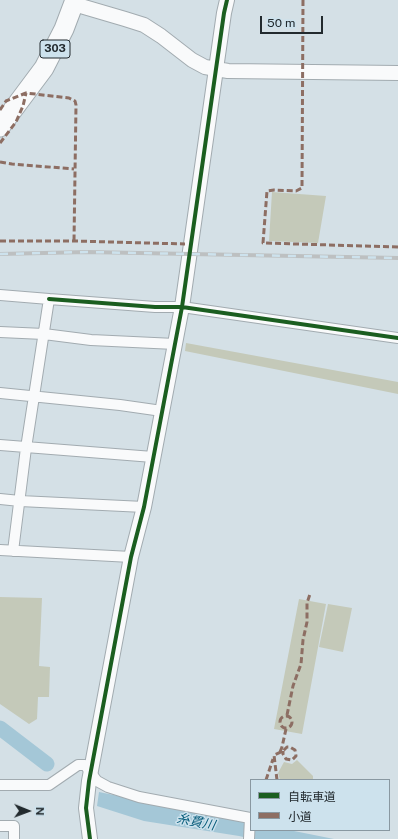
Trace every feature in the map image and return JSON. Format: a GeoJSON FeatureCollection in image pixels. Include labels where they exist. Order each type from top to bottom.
{"type":"FeatureCollection","features":[{"type":"Feature","properties":{"kind":"highway","name":"303"},"geometry":{"type":"LineString","coordinates":[[0,127],[44,68],[58,42],[75,2]]}},
{"type":"Feature","properties":{"kind":"street"},"geometry":{"type":"LineString","coordinates":[[90,839],[86,808],[90,771],[132,557],[144,507],[182,307],[227,0]]}},
{"type":"Feature","properties":{"kind":"street"},"geometry":{"type":"LineString","coordinates":[[75,2],[144,25],[192,60],[205,67],[228,71],[398,72]]}},
{"type":"Feature","properties":{"kind":"street"},"geometry":{"type":"LineString","coordinates":[[0,295],[155,307],[182,307],[398,338]]}},
{"type":"Feature","properties":{"kind":"street"},"geometry":{"type":"LineString","coordinates":[[13,551],[26,448],[49,299]]}},
{"type":"Feature","properties":{"kind":"street"},"geometry":{"type":"LineString","coordinates":[[0,332],[44,334],[91,340],[175,344]]}},
{"type":"Feature","properties":{"kind":"street"},"geometry":{"type":"LineString","coordinates":[[0,393],[120,405],[162,411]]}},
{"type":"Feature","properties":{"kind":"street"},"geometry":{"type":"LineString","coordinates":[[0,445],[153,457]]}},
{"type":"Feature","properties":{"kind":"street"},"geometry":{"type":"LineString","coordinates":[[0,499],[144,507]]}},
{"type":"Feature","properties":{"kind":"street"},"geometry":{"type":"LineString","coordinates":[[0,550],[132,557]]}},
{"type":"Feature","properties":{"kind":"street"},"geometry":{"type":"LineString","coordinates":[[0,785],[49,785],[81,764],[85,765],[97,781],[108,787],[135,796],[250,818],[249,839]]}},
{"type":"Feature","properties":{"kind":"street"},"geometry":{"type":"LineString","coordinates":[[0,826],[14,826],[14,839]]}},
{"type":"Feature","properties":{"kind":"green space"},"geometry":{"type":"Polygon","coordinates":[[[272,192],[326,196],[318,243],[269,241],[272,192]]]}},
{"type":"Feature","properties":{"kind":"green space"},"geometry":{"type":"Polygon","coordinates":[[[186,343],[398,382],[398,394],[185,351],[186,343]]]}},
{"type":"Feature","properties":{"kind":"green space"},"geometry":{"type":"Polygon","coordinates":[[[0,597],[42,598],[39,666],[50,667],[49,697],[38,697],[37,719],[29,724],[0,704],[0,597]]]}},
{"type":"Feature","properties":{"kind":"green space"},"geometry":{"type":"Polygon","coordinates":[[[299,599],[326,604],[302,734],[274,729],[299,599]]]}},
{"type":"Feature","properties":{"kind":"green space"},"geometry":{"type":"Polygon","coordinates":[[[328,604],[352,608],[343,652],[319,647],[328,604]]]}},
{"type":"Feature","properties":{"kind":"green space"},"geometry":{"type":"Polygon","coordinates":[[[297,760],[313,776],[313,779],[280,779],[278,773],[284,762],[292,764],[297,760]]]}},
{"type":"Feature","properties":{"kind":"water"},"geometry":{"type":"Polygon","coordinates":[[[99,792],[250,823],[250,831],[294,831],[334,839],[252,839],[144,821],[97,806],[99,792]]]}},
{"type":"Feature","properties":{"kind":"waterway","name":"糸貫川"},"geometry":{"type":"LineString","coordinates":[[0,728],[47,764]]}},
{"type":"Feature","properties":{"kind":"railway"},"geometry":{"type":"LineString","coordinates":[[0,254],[87,252],[398,258]]}},
{"type":"Feature","properties":{"kind":"marked path"},"geometry":{"type":"LineString","coordinates":[[303,0],[302,188],[296,191],[267,191],[263,243],[398,247]]}},
{"type":"Feature","properties":{"kind":"marked path"},"geometry":{"type":"LineString","coordinates":[[0,110],[6,101],[26,93],[69,98],[75,101],[74,241]]}},
{"type":"Feature","properties":{"kind":"marked path"},"geometry":{"type":"LineString","coordinates":[[0,143],[16,122],[23,106],[26,93]]}},
{"type":"Feature","properties":{"kind":"marked path"},"geometry":{"type":"LineString","coordinates":[[0,162],[74,169]]}},
{"type":"Feature","properties":{"kind":"marked path"},"geometry":{"type":"LineString","coordinates":[[0,241],[185,244]]}},
{"type":"Feature","properties":{"kind":"marked path"},"geometry":{"type":"LineString","coordinates":[[287,715],[293,686],[301,664],[303,640],[307,622],[307,603],[310,594]]}},
{"type":"Feature","properties":{"kind":"marked path"},"geometry":{"type":"LineString","coordinates":[[288,716],[291,717],[292,722],[291,727],[284,728],[281,727],[280,720],[281,717],[288,716]]}},
{"type":"Feature","properties":{"kind":"marked path"},"geometry":{"type":"LineString","coordinates":[[280,752],[286,729]]}},
{"type":"Feature","properties":{"kind":"marked path"},"geometry":{"type":"LineString","coordinates":[[287,747],[290,747],[295,750],[296,756],[292,760],[286,759],[283,751],[287,747]]}},
{"type":"Feature","properties":{"kind":"marked path"},"geometry":{"type":"LineString","coordinates":[[277,779],[274,755],[283,751]]}},
{"type":"Feature","properties":{"kind":"marked path"},"geometry":{"type":"LineString","coordinates":[[266,779],[273,759]]}},
{"type":"Feature","properties":{"kind":"cycle path"},"geometry":{"type":"LineString","coordinates":[[90,839],[86,808],[89,781],[131,557],[144,507],[182,307],[227,0]]}},
{"type":"Feature","properties":{"kind":"cycle path"},"geometry":{"type":"LineString","coordinates":[[49,299],[155,307],[182,307],[398,338]]}}]}
